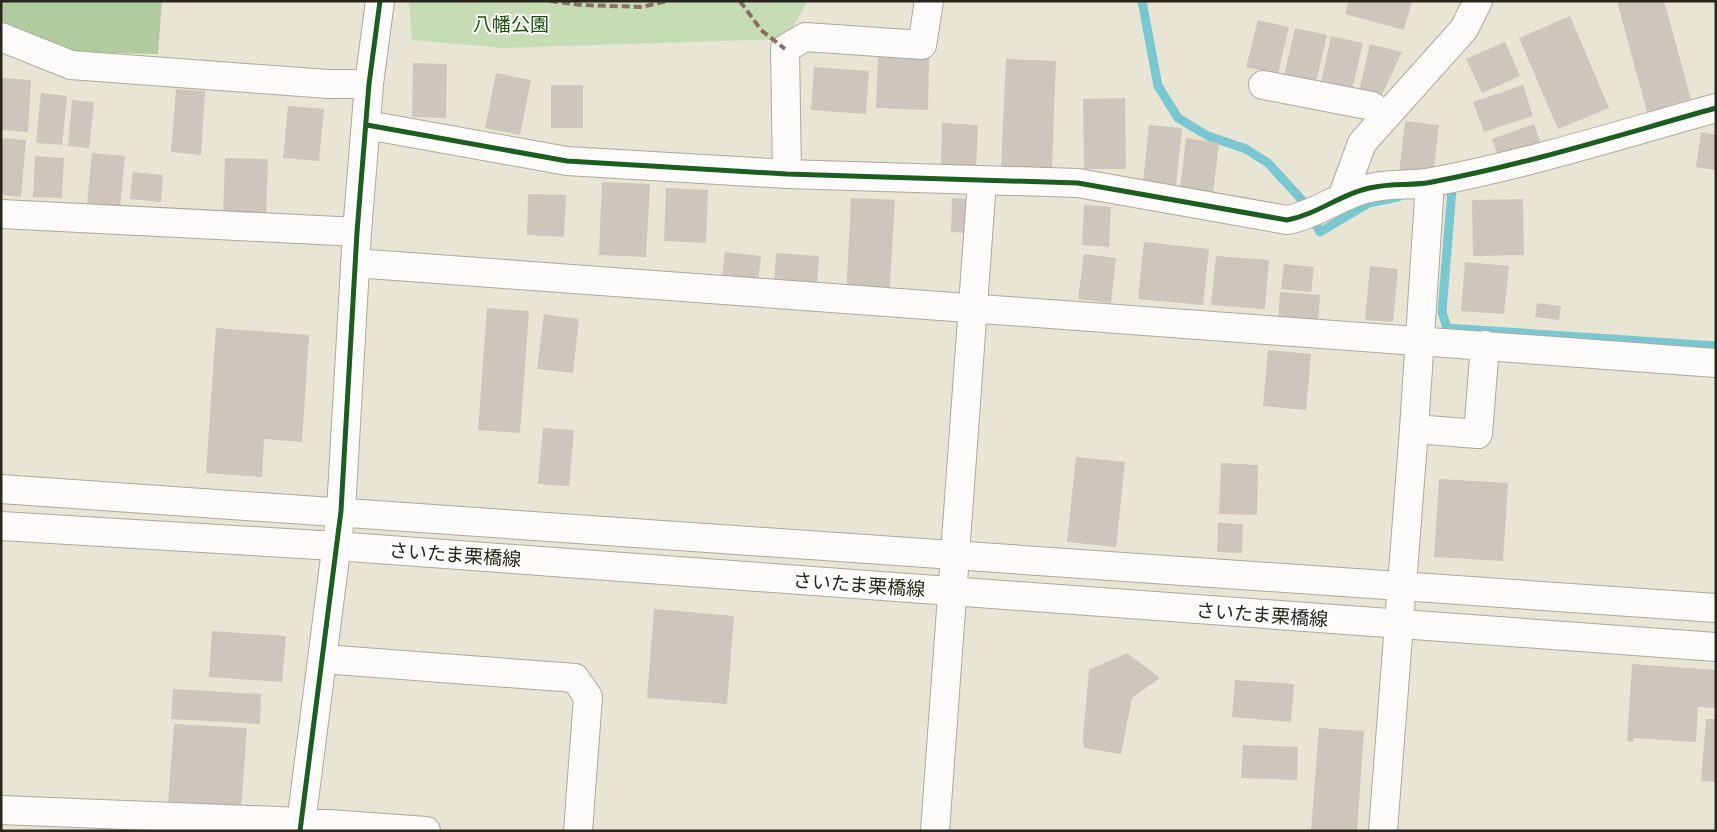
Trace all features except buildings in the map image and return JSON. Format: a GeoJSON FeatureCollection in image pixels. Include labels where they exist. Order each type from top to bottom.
{"type":"FeatureCollection","features":[{"type":"Feature","properties":{"kind":"street"},"geometry":{"type":"LineString","coordinates":[[300,826],[341,511],[357,232],[369,84],[380,1]]}},
{"type":"Feature","properties":{"kind":"street"},"geometry":{"type":"LineString","coordinates":[[787,174],[785,49],[805,37],[922,45],[929,1]]}},
{"type":"Feature","properties":{"kind":"street"},"geometry":{"type":"LineString","coordinates":[[1343,195],[1362,143],[1464,28],[1478,1]]}},
{"type":"Feature","properties":{"kind":"street"},"geometry":{"type":"LineString","coordinates":[[1,37],[72,65],[328,84],[369,84]]}},
{"type":"Feature","properties":{"kind":"street"},"geometry":{"type":"LineString","coordinates":[[1263,85],[1372,106],[1385,116]]}},
{"type":"Feature","properties":{"kind":"street"},"geometry":{"type":"LineString","coordinates":[[367,125],[567,161],[787,174],[1078,183],[1287,220],[1306,216],[1343,195],[1376,186],[1429,188],[1716,108]]}},
{"type":"Feature","properties":{"kind":"street"},"geometry":{"type":"LineString","coordinates":[[935,831],[982,181]]}},
{"type":"Feature","properties":{"kind":"street"},"geometry":{"type":"LineString","coordinates":[[1383,831],[1414,430],[1429,188]]}},
{"type":"Feature","properties":{"kind":"street"},"geometry":{"type":"LineString","coordinates":[[1,214],[357,232]]}},
{"type":"Feature","properties":{"kind":"street"},"geometry":{"type":"LineString","coordinates":[[355,263],[1716,363]]}},
{"type":"Feature","properties":{"kind":"street"},"geometry":{"type":"LineString","coordinates":[[1414,430],[1478,434],[1485,345]]}},
{"type":"Feature","properties":{"kind":"street","name":"さいたま栗橋線"},"geometry":{"type":"LineString","coordinates":[[1,489],[341,511],[955,556],[1716,608]]}},
{"type":"Feature","properties":{"kind":"street","name":"さいたま栗橋線"},"geometry":{"type":"LineString","coordinates":[[1,526],[335,546],[1716,647]]}},
{"type":"Feature","properties":{"kind":"street"},"geometry":{"type":"LineString","coordinates":[[323,659],[575,678],[588,697],[578,831]]}},
{"type":"Feature","properties":{"kind":"street"},"geometry":{"type":"LineString","coordinates":[[1,810],[27,821],[300,826],[426,831]]}},
{"type":"Feature","properties":{"kind":"green space"},"geometry":{"type":"Polygon","coordinates":[[[1,1],[162,1],[158,54],[73,52],[1,21],[1,1]]]}},
{"type":"Feature","properties":{"kind":"green space","name":"八幡公園"},"geometry":{"type":"Polygon","coordinates":[[[409,1],[808,1],[786,39],[503,48],[412,40],[409,1]]]}},
{"type":"Feature","properties":{"kind":"waterway"},"geometry":{"type":"LineString","coordinates":[[1142,1],[1158,86],[1178,118],[1208,136],[1246,149],[1268,163],[1302,200],[1320,232],[1369,203],[1398,197]]}},
{"type":"Feature","properties":{"kind":"waterway"},"geometry":{"type":"LineString","coordinates":[[1446,190],[1452,189],[1442,312],[1447,328],[1716,346]]}},
{"type":"Feature","properties":{"kind":"marked path"},"geometry":{"type":"LineString","coordinates":[[550,1],[582,5],[642,7],[667,1]]}},
{"type":"Feature","properties":{"kind":"marked path"},"geometry":{"type":"LineString","coordinates":[[740,1],[761,30],[785,49]]}},
{"type":"Feature","properties":{"kind":"cycle path"},"geometry":{"type":"LineString","coordinates":[[300,831],[341,511],[357,232],[369,84],[380,1]]}},
{"type":"Feature","properties":{"kind":"cycle path"},"geometry":{"type":"LineString","coordinates":[[367,125],[567,161],[787,174],[1078,183],[1287,220],[1310,213],[1352,193],[1363,190],[1382,186],[1425,183],[1468,175],[1575,148],[1716,108]]}}]}
